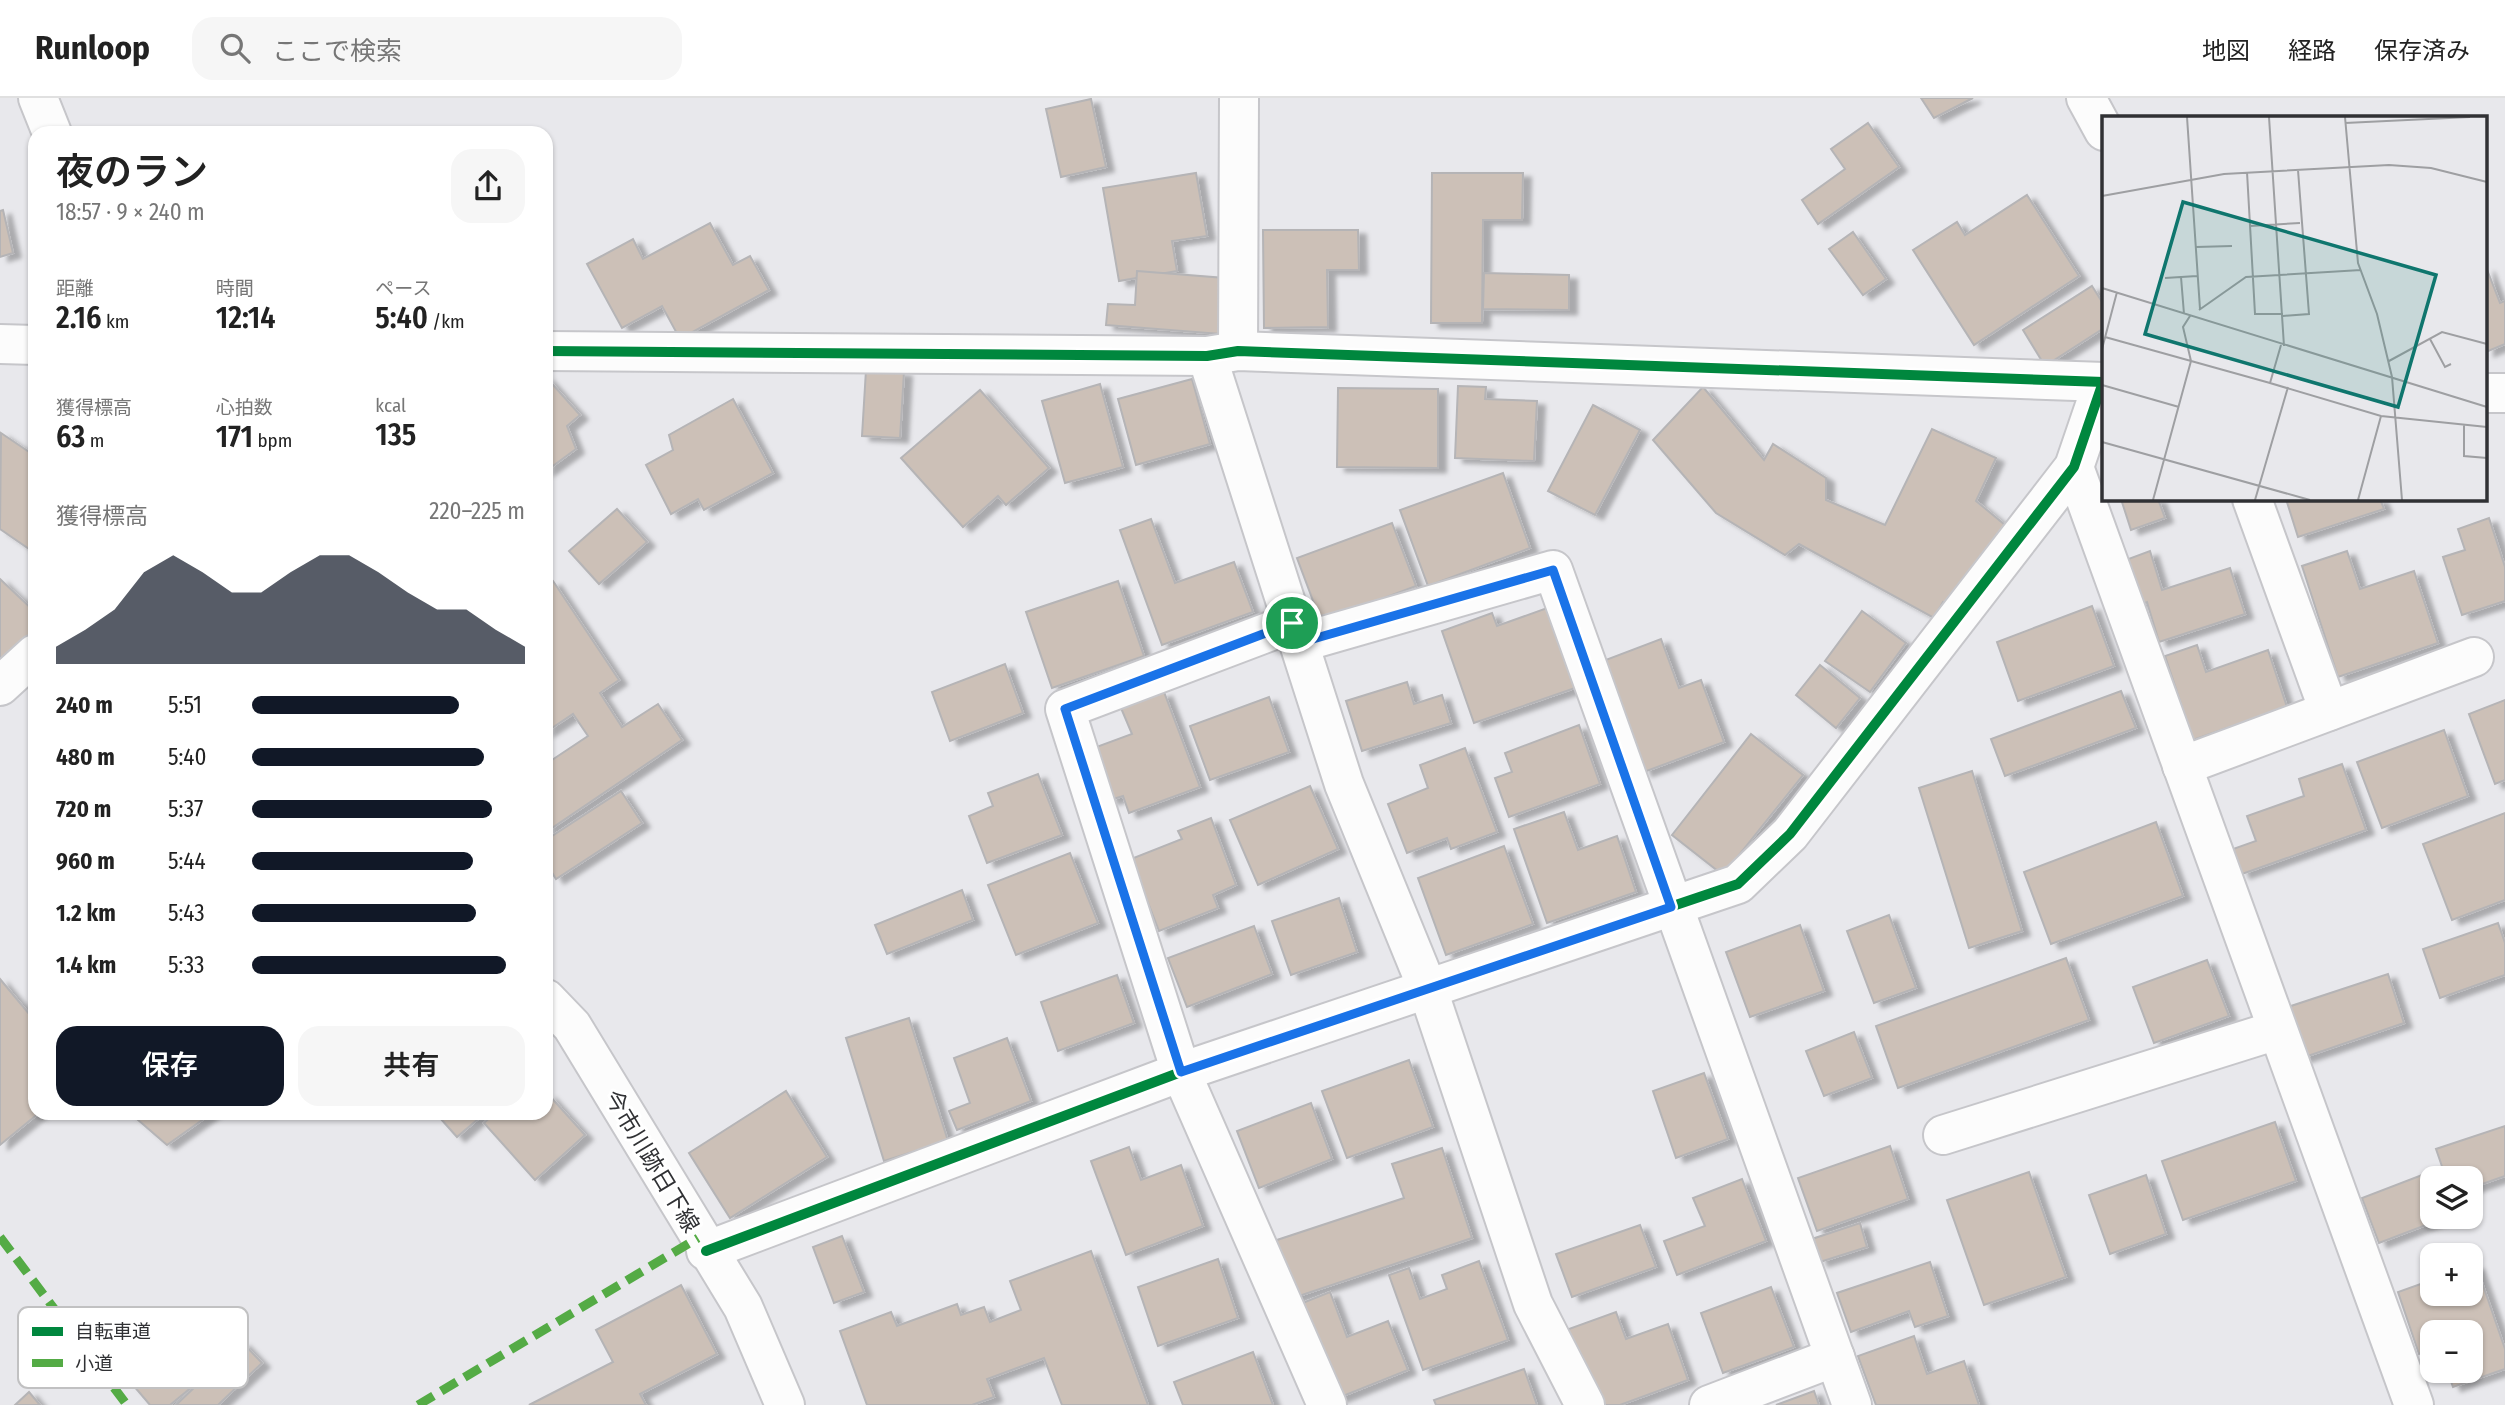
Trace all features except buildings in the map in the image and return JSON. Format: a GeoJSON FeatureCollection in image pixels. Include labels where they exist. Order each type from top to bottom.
{"type":"FeatureCollection","features":[{"type":"Feature","properties":{"kind":"street"},"geometry":{"type":"LineString","coordinates":[[38,98],[49,126]]}},
{"type":"Feature","properties":{"kind":"street"},"geometry":{"type":"LineString","coordinates":[[1239,98],[1222,353],[1296,633],[1344,784],[1427,987],[1533,1304],[1585,1405]]}},
{"type":"Feature","properties":{"kind":"street"},"geometry":{"type":"LineString","coordinates":[[2086,98],[2102,127]]}},
{"type":"Feature","properties":{"kind":"street"},"geometry":{"type":"LineString","coordinates":[[0,344],[28,345]]}},
{"type":"Feature","properties":{"kind":"street"},"geometry":{"type":"LineString","coordinates":[[553,351],[1222,353],[2102,382]]}},
{"type":"Feature","properties":{"kind":"street"},"geometry":{"type":"LineString","coordinates":[[706,1251],[1181,1072],[1738,884],[1790,834],[2074,467],[2102,388]]}},
{"type":"Feature","properties":{"kind":"street"},"geometry":{"type":"LineString","coordinates":[[2074,467],[2414,1405]]}},
{"type":"Feature","properties":{"kind":"street"},"geometry":{"type":"LineString","coordinates":[[2252,500],[2329,710]]}},
{"type":"Feature","properties":{"kind":"street"},"geometry":{"type":"LineString","coordinates":[[1327,1405],[1181,1072],[1065,709],[1296,633],[1553,570],[1671,907],[1852,1405]]}},
{"type":"Feature","properties":{"kind":"street"},"geometry":{"type":"LineString","coordinates":[[2182,766],[2474,657]]}},
{"type":"Feature","properties":{"kind":"street"},"geometry":{"type":"LineString","coordinates":[[0,687],[28,661]]}},
{"type":"Feature","properties":{"kind":"street","name":"今市川跡日下線"},"geometry":{"type":"LineString","coordinates":[[553,1006],[572,1026],[706,1251],[743,1307],[785,1405]]}},
{"type":"Feature","properties":{"kind":"street"},"geometry":{"type":"LineString","coordinates":[[1943,1135],[2277,1030]]}},
{"type":"Feature","properties":{"kind":"street"},"geometry":{"type":"LineString","coordinates":[[1709,1405],[1835,1357]]}},
{"type":"Feature","properties":{"kind":"marked path"},"geometry":{"type":"LineString","coordinates":[[0,1237],[53,1307]]}},
{"type":"Feature","properties":{"kind":"marked path"},"geometry":{"type":"LineString","coordinates":[[418,1405],[698,1238]]}},
{"type":"Feature","properties":{"kind":"marked path"},"geometry":{"type":"LineString","coordinates":[[114,1388],[127,1405]]}},
{"type":"Feature","properties":{"kind":"cycle path"},"geometry":{"type":"LineString","coordinates":[[553,351],[1207,356],[1238,351],[2102,382]]}},
{"type":"Feature","properties":{"kind":"cycle path"},"geometry":{"type":"LineString","coordinates":[[706,1251],[1181,1072],[1738,884],[1790,834],[2074,467],[2102,385]]}},
{"type":"Feature","properties":{"kind":"route"},"geometry":{"type":"LineString","coordinates":[[1553,570],[1671,907],[1181,1072],[1065,709],[1292,623],[1299,643],[1553,570]]}}]}
